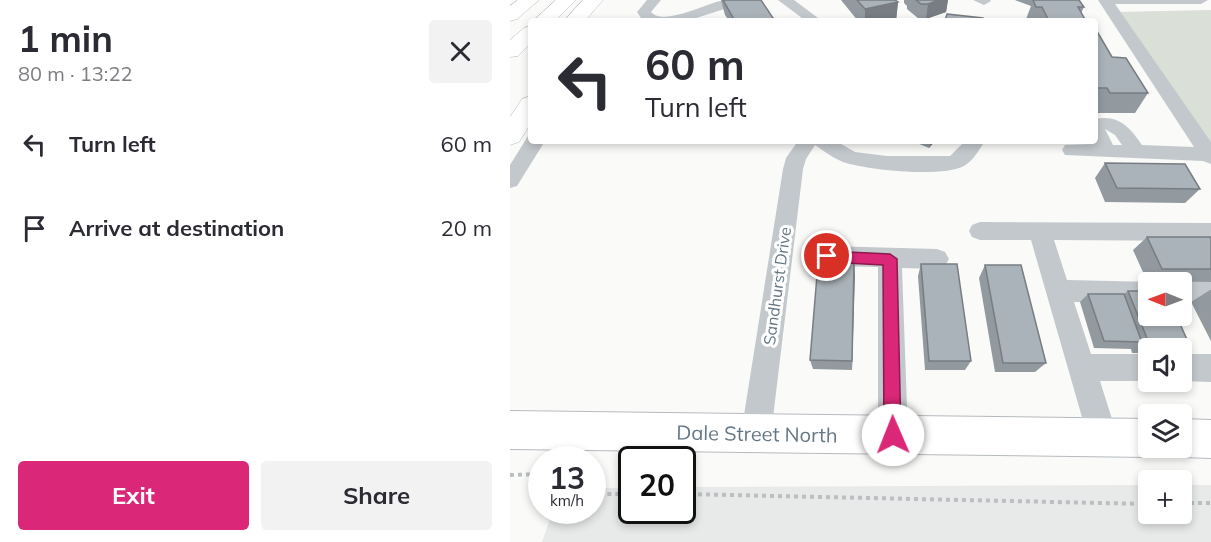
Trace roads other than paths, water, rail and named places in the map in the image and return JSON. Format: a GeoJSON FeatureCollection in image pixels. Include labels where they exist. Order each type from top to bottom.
{"type":"FeatureCollection","features":[{"type":"Feature","properties":{"kind":"highway"},"geometry":{"type":"LineString","coordinates":[[510,15],[530,0]]}},
{"type":"Feature","properties":{"kind":"highway"},"geometry":{"type":"LineString","coordinates":[[546,18],[567,0]]}},
{"type":"Feature","properties":{"kind":"highway"},"geometry":{"type":"LineString","coordinates":[[577,18],[594,0]]}},
{"type":"Feature","properties":{"kind":"highway"},"geometry":{"type":"LineString","coordinates":[[585,18],[594,0]]}},
{"type":"Feature","properties":{"kind":"highway"},"geometry":{"type":"LineString","coordinates":[[510,51],[528,35]]}},
{"type":"Feature","properties":{"kind":"highway"},"geometry":{"type":"LineString","coordinates":[[510,110],[528,84]]}},
{"type":"Feature","properties":{"kind":"highway"},"geometry":{"type":"LineString","coordinates":[[510,136],[528,109]]}},
{"type":"Feature","properties":{"kind":"main road","name":"Dale Street North"},"geometry":{"type":"LineString","coordinates":[[510,430],[1138,438]]}},
{"type":"Feature","properties":{"kind":"main road"},"geometry":{"type":"LineString","coordinates":[[1192,438],[1211,439]]}},
{"type":"Feature","properties":{"kind":"street"},"geometry":{"type":"LineString","coordinates":[[648,18],[644,12],[654,0]]}},
{"type":"Feature","properties":{"kind":"street"},"geometry":{"type":"LineString","coordinates":[[682,18],[738,0]]}},
{"type":"Feature","properties":{"kind":"street"},"geometry":{"type":"LineString","coordinates":[[785,0],[811,18]]}},
{"type":"Feature","properties":{"kind":"street"},"geometry":{"type":"LineString","coordinates":[[1106,0],[1201,0]]}},
{"type":"Feature","properties":{"kind":"street"},"geometry":{"type":"LineString","coordinates":[[1106,0],[1210,155]]}},
{"type":"Feature","properties":{"kind":"street"},"geometry":{"type":"LineString","coordinates":[[1098,126],[1111,123],[1121,128],[1136,152]]}},
{"type":"Feature","properties":{"kind":"street"},"geometry":{"type":"LineString","coordinates":[[1098,133],[1107,151]]}},
{"type":"Feature","properties":{"kind":"street"},"geometry":{"type":"LineString","coordinates":[[510,181],[533,144]]}},
{"type":"Feature","properties":{"kind":"street","name":"Sandhurst Drive"},"geometry":{"type":"LineString","coordinates":[[756,434],[794,169],[796,158],[806,144]]}},
{"type":"Feature","properties":{"kind":"street"},"geometry":{"type":"LineString","coordinates":[[827,144],[851,157],[865,161],[935,164],[956,162],[966,154],[973,144]]}},
{"type":"Feature","properties":{"kind":"street"},"geometry":{"type":"LineString","coordinates":[[1071,150],[1210,155]]}},
{"type":"Feature","properties":{"kind":"street"},"geometry":{"type":"LineString","coordinates":[[980,231],[1211,231]]}},
{"type":"Feature","properties":{"kind":"street"},"geometry":{"type":"LineString","coordinates":[[1040,231],[1103,438]]}},
{"type":"Feature","properties":{"kind":"street"},"geometry":{"type":"LineString","coordinates":[[827,256],[937,259]]}},
{"type":"Feature","properties":{"kind":"street"},"geometry":{"type":"LineString","coordinates":[[890,259],[893,435]]}},
{"type":"Feature","properties":{"kind":"street"},"geometry":{"type":"LineString","coordinates":[[1058,291],[1138,291]]}},
{"type":"Feature","properties":{"kind":"street"},"geometry":{"type":"LineString","coordinates":[[1192,291],[1211,292]]}},
{"type":"Feature","properties":{"kind":"street"},"geometry":{"type":"LineString","coordinates":[[1081,367],[1138,368]]}},
{"type":"Feature","properties":{"kind":"street"},"geometry":{"type":"LineString","coordinates":[[1192,368],[1211,368]]}}]}
